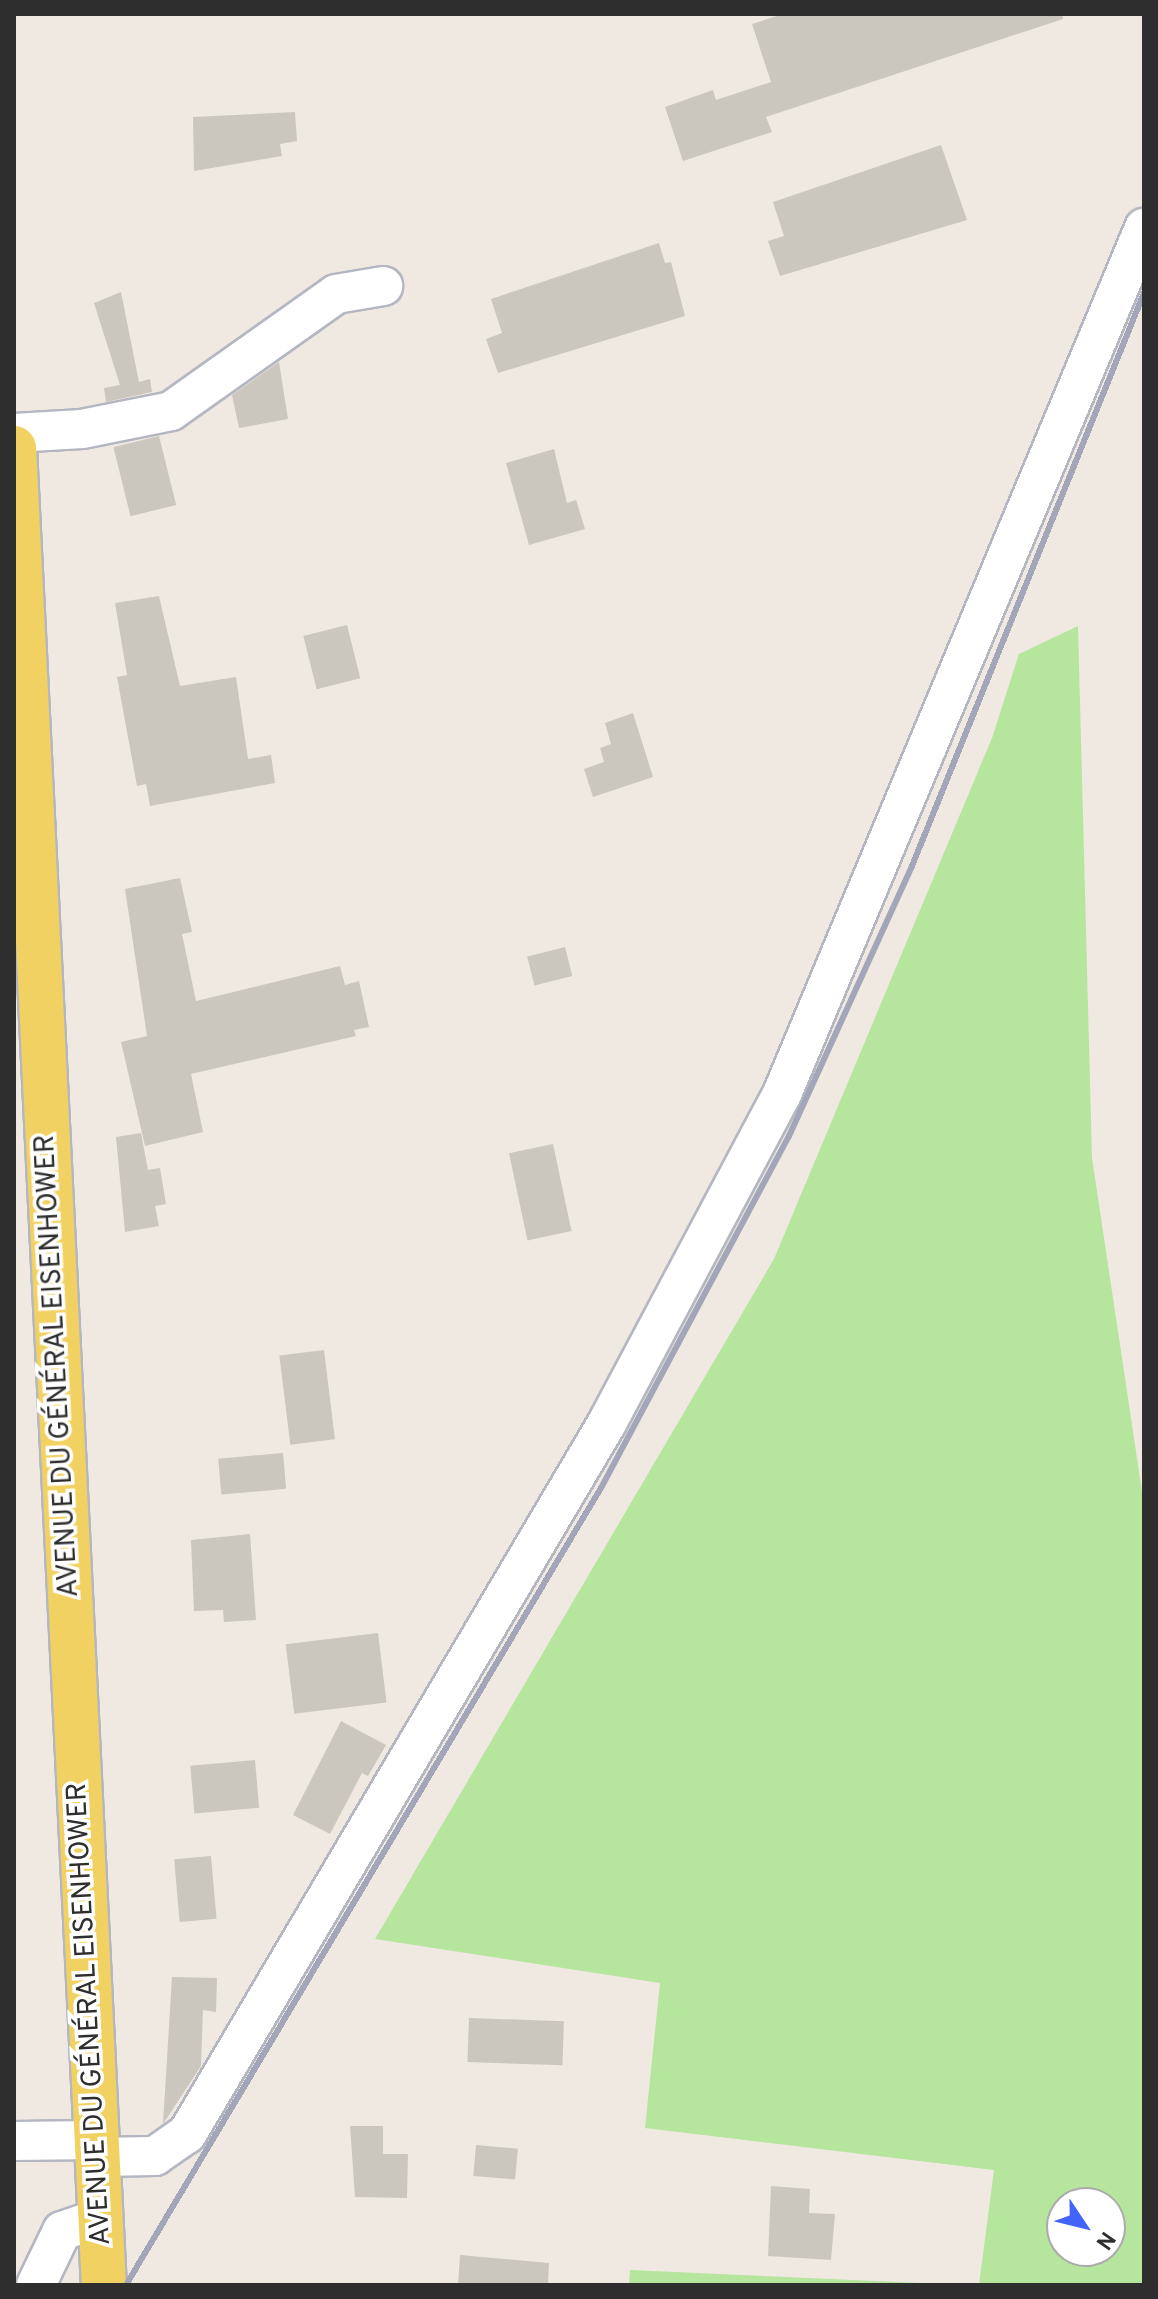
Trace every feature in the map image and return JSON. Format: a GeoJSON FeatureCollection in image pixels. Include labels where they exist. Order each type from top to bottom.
{"type":"FeatureCollection","features":[{"type":"Feature","properties":{"kind":"main road","name":"AVENUE DU GÉNÉRAL EISENHOWER"},"geometry":{"type":"LineString","coordinates":[[14,448],[26,917],[104,2285]]}},
{"type":"Feature","properties":{"kind":"street"},"geometry":{"type":"LineString","coordinates":[[14,2141],[155,2156],[187,2134],[607,1423],[782,1094],[1144,228]]}},
{"type":"Feature","properties":{"kind":"street"},"geometry":{"type":"LineString","coordinates":[[14,433],[82,429],[171,411],[336,294],[383,286]]}},
{"type":"Feature","properties":{"kind":"street"},"geometry":{"type":"LineString","coordinates":[[36,2285],[62,2231],[100,2218]]}},
{"type":"Feature","properties":{"kind":"green space"},"geometry":{"type":"Polygon","coordinates":[[[1078,626],[1092,1158],[1144,1505],[1144,2285],[979,2285],[994,2170],[645,2128],[660,1983],[375,1939],[774,1259],[992,738],[1019,654],[1078,626]]]}},
{"type":"Feature","properties":{"kind":"green space"},"geometry":{"type":"Polygon","coordinates":[[[630,2270],[966,2285],[629,2285],[630,2270]]]}},
{"type":"Feature","properties":{"kind":"building"},"geometry":{"type":"Polygon","coordinates":[[[783,14],[1062,14],[1063,19],[766,117],[772,132],[683,161],[665,107],[713,90],[716,100],[771,82],[752,24],[783,14]]]}},
{"type":"Feature","properties":{"kind":"building"},"geometry":{"type":"Polygon","coordinates":[[[295,112],[297,141],[280,144],[282,156],[194,171],[193,117],[295,112]]]}},
{"type":"Feature","properties":{"kind":"building"},"geometry":{"type":"Polygon","coordinates":[[[941,145],[967,220],[780,276],[768,241],[784,236],[773,202],[941,145]]]}},
{"type":"Feature","properties":{"kind":"building"},"geometry":{"type":"Polygon","coordinates":[[[659,243],[665,263],[671,262],[685,316],[498,373],[486,339],[502,333],[491,299],[659,243]]]}},
{"type":"Feature","properties":{"kind":"building"},"geometry":{"type":"Polygon","coordinates":[[[121,292],[139,382],[150,379],[152,392],[106,402],[104,388],[120,385],[94,303],[121,292]]]}},
{"type":"Feature","properties":{"kind":"building"},"geometry":{"type":"Polygon","coordinates":[[[279,362],[288,419],[239,428],[232,395],[279,362]]]}},
{"type":"Feature","properties":{"kind":"building"},"geometry":{"type":"Polygon","coordinates":[[[159,436],[176,505],[131,516],[113,447],[159,436]]]}},
{"type":"Feature","properties":{"kind":"building"},"geometry":{"type":"Polygon","coordinates":[[[554,449],[567,503],[576,500],[585,529],[529,545],[506,463],[554,449]]]}},
{"type":"Feature","properties":{"kind":"building"},"geometry":{"type":"Polygon","coordinates":[[[159,596],[180,686],[236,677],[248,759],[271,755],[275,783],[150,806],[146,784],[137,786],[117,677],[127,675],[115,603],[159,596]]]}},
{"type":"Feature","properties":{"kind":"building"},"geometry":{"type":"Polygon","coordinates":[[[347,625],[360,678],[317,689],[303,636],[347,625]]]}},
{"type":"Feature","properties":{"kind":"building"},"geometry":{"type":"Polygon","coordinates":[[[633,713],[653,777],[593,797],[584,769],[604,762],[600,748],[611,744],[605,723],[633,713]]]}},
{"type":"Feature","properties":{"kind":"building"},"geometry":{"type":"Polygon","coordinates":[[[180,878],[192,932],[182,934],[196,1001],[340,966],[345,985],[359,981],[369,1027],[354,1030],[356,1036],[191,1074],[203,1132],[145,1146],[121,1042],[147,1036],[125,889],[180,878]]]}},
{"type":"Feature","properties":{"kind":"building"},"geometry":{"type":"Polygon","coordinates":[[[565,947],[572,976],[534,986],[527,956],[565,947]]]}},
{"type":"Feature","properties":{"kind":"building"},"geometry":{"type":"Polygon","coordinates":[[[141,1133],[148,1170],[160,1168],[166,1204],[155,1206],[159,1226],[125,1232],[116,1137],[141,1133]]]}},
{"type":"Feature","properties":{"kind":"building"},"geometry":{"type":"Polygon","coordinates":[[[553,1144],[572,1231],[527,1240],[509,1153],[553,1144]]]}},
{"type":"Feature","properties":{"kind":"building"},"geometry":{"type":"Polygon","coordinates":[[[324,1350],[335,1439],[290,1445],[279,1355],[324,1350]]]}},
{"type":"Feature","properties":{"kind":"building"},"geometry":{"type":"Polygon","coordinates":[[[283,1453],[286,1489],[221,1495],[218,1459],[283,1453]]]}},
{"type":"Feature","properties":{"kind":"building"},"geometry":{"type":"Polygon","coordinates":[[[250,1534],[256,1620],[224,1622],[223,1610],[194,1611],[191,1540],[250,1534]]]}},
{"type":"Feature","properties":{"kind":"building"},"geometry":{"type":"Polygon","coordinates":[[[378,1633],[387,1702],[294,1714],[286,1644],[378,1633]]]}},
{"type":"Feature","properties":{"kind":"building"},"geometry":{"type":"Polygon","coordinates":[[[341,1721],[386,1745],[368,1776],[362,1773],[330,1834],[293,1815],[341,1721]]]}},
{"type":"Feature","properties":{"kind":"building"},"geometry":{"type":"Polygon","coordinates":[[[255,1760],[259,1808],[194,1813],[190,1766],[255,1760]]]}},
{"type":"Feature","properties":{"kind":"building"},"geometry":{"type":"Polygon","coordinates":[[[211,1856],[216,1919],[180,1922],[174,1859],[211,1856]]]}},
{"type":"Feature","properties":{"kind":"building"},"geometry":{"type":"Polygon","coordinates":[[[172,1977],[217,1978],[216,2012],[203,2010],[201,2066],[163,2124],[172,1977]]]}},
{"type":"Feature","properties":{"kind":"building"},"geometry":{"type":"Polygon","coordinates":[[[469,2018],[564,2021],[562,2065],[467,2062],[469,2018]]]}},
{"type":"Feature","properties":{"kind":"building"},"geometry":{"type":"Polygon","coordinates":[[[350,2126],[383,2126],[383,2154],[408,2154],[407,2198],[355,2197],[350,2126]]]}},
{"type":"Feature","properties":{"kind":"building"},"geometry":{"type":"Polygon","coordinates":[[[476,2145],[518,2149],[515,2180],[473,2176],[476,2145]]]}},
{"type":"Feature","properties":{"kind":"building"},"geometry":{"type":"Polygon","coordinates":[[[771,2186],[810,2189],[809,2213],[835,2214],[831,2260],[768,2256],[771,2186]]]}},
{"type":"Feature","properties":{"kind":"building"},"geometry":{"type":"Polygon","coordinates":[[[460,2255],[549,2263],[548,2285],[458,2285],[460,2255]]]}},
{"type":"Feature","properties":{"kind":"railway"},"geometry":{"type":"LineString","coordinates":[[126,2285],[601,1488],[789,1136],[912,866],[1144,293]]}}]}
